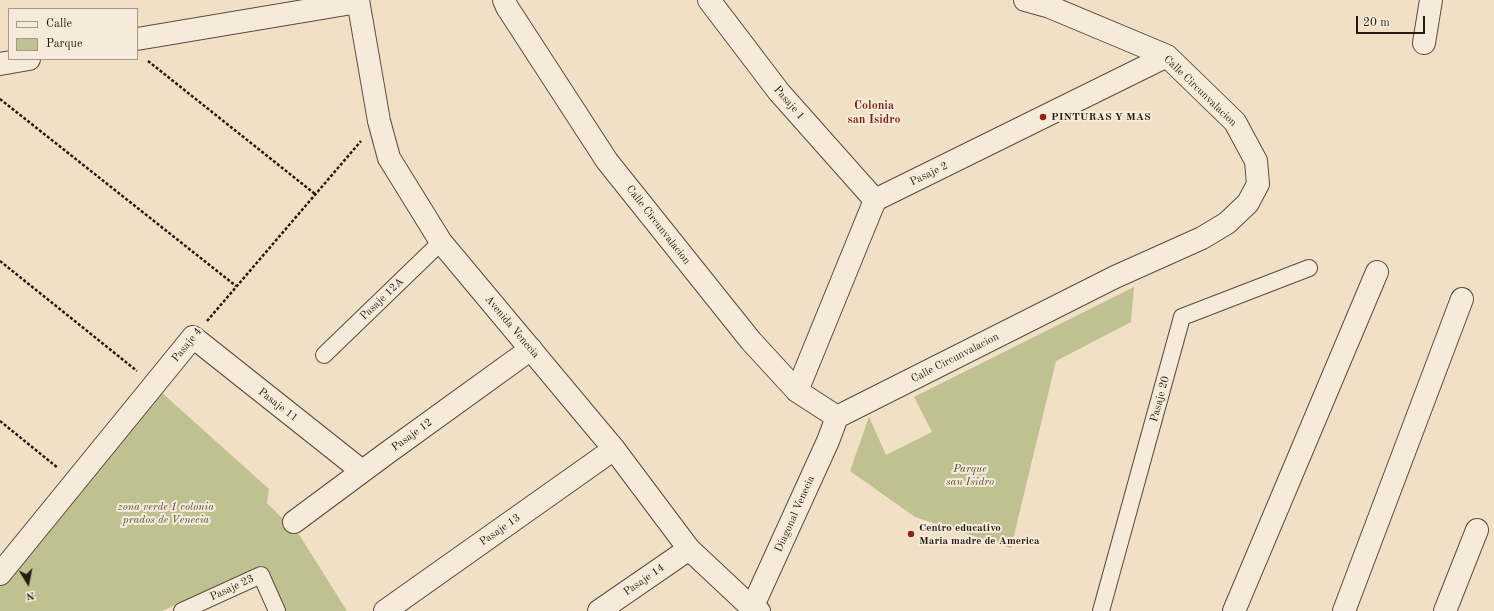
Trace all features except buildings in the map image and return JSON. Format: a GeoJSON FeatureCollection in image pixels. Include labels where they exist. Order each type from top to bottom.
{"type":"FeatureCollection","features":[{"type":"Feature","properties":{"kind":"street","name":"Calle Circunvalacion"},"geometry":{"type":"LineString","coordinates":[[504,0],[507,7],[607,161],[751,341],[797,391],[837,417],[1115,277],[1202,238],[1227,223],[1248,203],[1258,184],[1256,161],[1235,122],[1167,56],[1050,7],[1025,0]]}},
{"type":"Feature","properties":{"kind":"street","name":"Pasaje 1"},"geometry":{"type":"LineString","coordinates":[[709,0],[779,92],[875,200]]}},
{"type":"Feature","properties":{"kind":"street"},"geometry":{"type":"LineString","coordinates":[[1424,44],[1431,0]]}},
{"type":"Feature","properties":{"kind":"street"},"geometry":{"type":"LineString","coordinates":[[140,48],[358,1]]}},
{"type":"Feature","properties":{"kind":"street","name":"Avenida Venecia"},"geometry":{"type":"LineString","coordinates":[[358,1],[379,121],[389,158],[441,242],[614,449],[689,549],[754,610]]}},
{"type":"Feature","properties":{"kind":"street","name":"Pasaje 2"},"geometry":{"type":"LineString","coordinates":[[875,200],[1167,56]]}},
{"type":"Feature","properties":{"kind":"street"},"geometry":{"type":"LineString","coordinates":[[0,64],[23,60]]}},
{"type":"Feature","properties":{"kind":"street"},"geometry":{"type":"LineString","coordinates":[[797,391],[875,200]]}},
{"type":"Feature","properties":{"kind":"street","name":"Pasaje 12A"},"geometry":{"type":"LineString","coordinates":[[324,355],[441,242]]}},
{"type":"Feature","properties":{"kind":"street","name":"Pasaje 20"},"geometry":{"type":"LineString","coordinates":[[1101,611],[1182,317],[1309,268]]}},
{"type":"Feature","properties":{"kind":"street"},"geometry":{"type":"LineString","coordinates":[[1234,611],[1377,272]]}},
{"type":"Feature","properties":{"kind":"street"},"geometry":{"type":"LineString","coordinates":[[1344,611],[1462,300]]}},
{"type":"Feature","properties":{"kind":"street","name":"Pasaje 4"},"geometry":{"type":"LineString","coordinates":[[0,574],[193,338]]}},
{"type":"Feature","properties":{"kind":"street","name":"Pasaje 11"},"geometry":{"type":"LineString","coordinates":[[193,338],[362,471]]}},
{"type":"Feature","properties":{"kind":"street","name":"Pasaje 12"},"geometry":{"type":"LineString","coordinates":[[294,522],[531,349]]}},
{"type":"Feature","properties":{"kind":"street","name":"Diagonal Venecia"},"geometry":{"type":"LineString","coordinates":[[754,610],[837,417]]}},
{"type":"Feature","properties":{"kind":"street","name":"Pasaje 13"},"geometry":{"type":"LineString","coordinates":[[385,611],[614,449]]}},
{"type":"Feature","properties":{"kind":"street"},"geometry":{"type":"LineString","coordinates":[[1445,611],[1477,530]]}},
{"type":"Feature","properties":{"kind":"street","name":"Pasaje 14"},"geometry":{"type":"LineString","coordinates":[[599,611],[689,549]]}},
{"type":"Feature","properties":{"kind":"street","name":"Pasaje 23"},"geometry":{"type":"LineString","coordinates":[[182,611],[261,574],[277,611]]}},
{"type":"Feature","properties":{"kind":"path"},"geometry":{"type":"LineString","coordinates":[[140,48],[315,194]]}},
{"type":"Feature","properties":{"kind":"path"},"geometry":{"type":"LineString","coordinates":[[0,99],[236,286]]}},
{"type":"Feature","properties":{"kind":"path","name":"Pasaje 4"},"geometry":{"type":"LineString","coordinates":[[193,338],[379,121]]}},
{"type":"Feature","properties":{"kind":"path"},"geometry":{"type":"LineString","coordinates":[[0,261],[155,385]]}},
{"type":"Feature","properties":{"kind":"path"},"geometry":{"type":"LineString","coordinates":[[0,422],[75,482]]}},
{"type":"Feature","properties":{"kind":"green space","name":"Parque san Isidro"},"geometry":{"type":"Polygon","coordinates":[[[1134,287],[1131,322],[1056,361],[1011,548],[915,517],[850,471],[869,417],[886,455],[932,432],[914,397],[1134,287]]]}},
{"type":"Feature","properties":{"kind":"green space","name":"zona verde 1 colonia prados de Venecia"},"geometry":{"type":"Polygon","coordinates":[[[160,391],[269,489],[267,503],[300,536],[347,611],[285,611],[262,565],[162,611],[0,611],[0,570],[160,391]]]}},
{"type":"Feature","properties":{"kind":"place","name":"PINTURAS Y MAS"},"geometry":{"type":"Point","coordinates":[1043,117]}},
{"type":"Feature","properties":{"kind":"place","name":"Centro educativo Maria madre de America"},"geometry":{"type":"Point","coordinates":[911,534]}},
{"type":"Feature","properties":{"kind":"district","name":"Colonia san Isidro"},"geometry":{"type":"Point","coordinates":[874,113]}}]}
